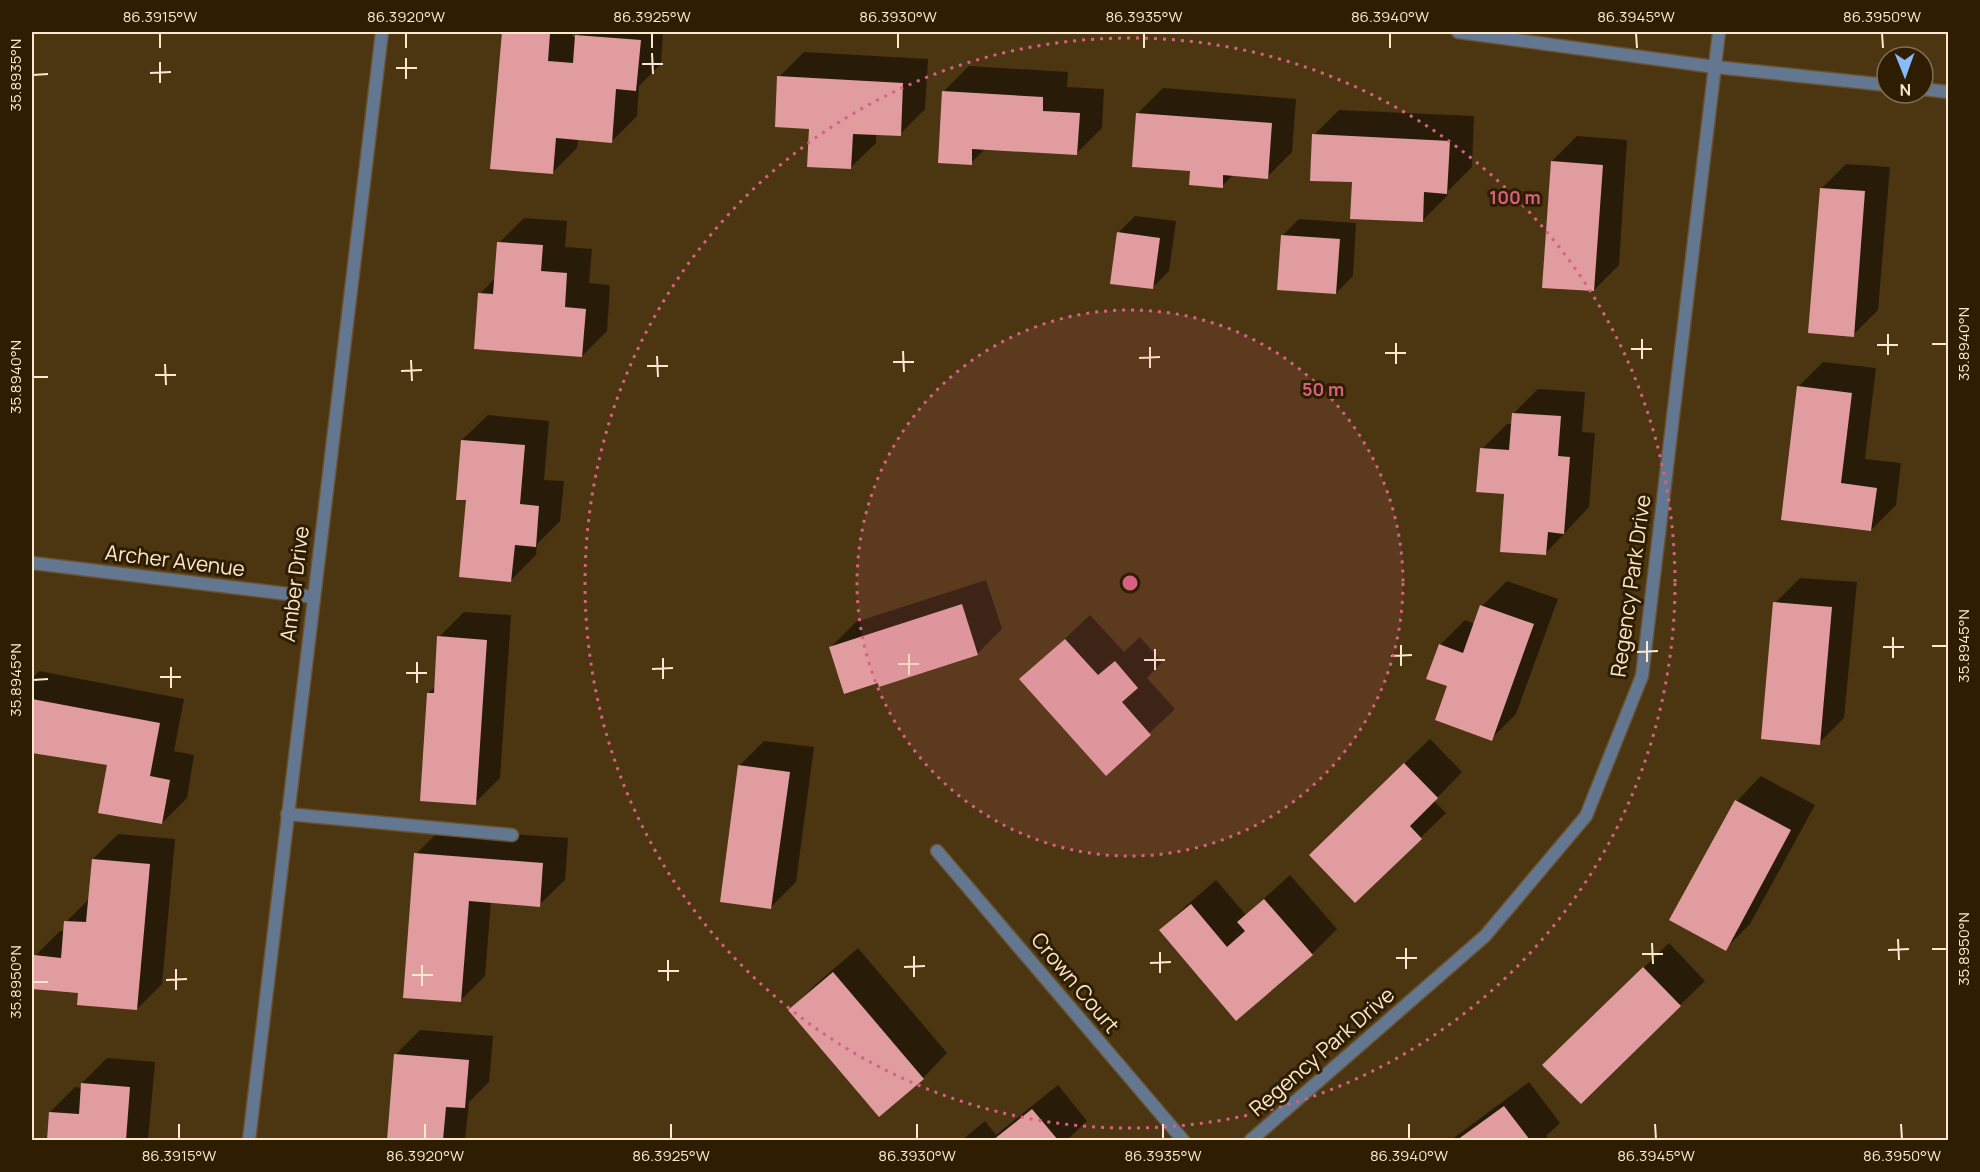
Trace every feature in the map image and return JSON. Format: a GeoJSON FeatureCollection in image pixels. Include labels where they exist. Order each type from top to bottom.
{"type":"FeatureCollection","features":[{"type":"Feature","properties":{"kind":"street","name":"Amber Drive"},"geometry":{"type":"LineString","coordinates":[[249,1140],[382,32]]}},
{"type":"Feature","properties":{"kind":"street"},"geometry":{"type":"LineString","coordinates":[[1458,32],[1715,67],[1875,84]]}},
{"type":"Feature","properties":{"kind":"street","name":"Regency Park Drive"},"geometry":{"type":"LineString","coordinates":[[1251,1140],[1485,936],[1586,816],[1642,676],[1719,32]]}},
{"type":"Feature","properties":{"kind":"street","name":"Archer Avenue"},"geometry":{"type":"LineString","coordinates":[[32,563],[313,597]]}},
{"type":"Feature","properties":{"kind":"street"},"geometry":{"type":"LineString","coordinates":[[287,814],[512,835]]}},
{"type":"Feature","properties":{"kind":"street","name":"Crown Court"},"geometry":{"type":"LineString","coordinates":[[937,851],[1183,1140]]}},
{"type":"Feature","properties":{"kind":"building"},"geometry":{"type":"Polygon","coordinates":[[[502,32],[550,34],[548,61],[573,63],[575,35],[641,40],[636,91],[616,89],[612,143],[556,138],[553,174],[490,169],[502,32]]]}},
{"type":"Feature","properties":{"kind":"building"},"geometry":{"type":"Polygon","coordinates":[[[777,76],[903,83],[901,136],[853,134],[851,169],[807,167],[809,129],[775,127],[777,76]]]}},
{"type":"Feature","properties":{"kind":"building"},"geometry":{"type":"Polygon","coordinates":[[[942,91],[1043,97],[1043,111],[1080,113],[1077,155],[972,149],[972,165],[938,163],[942,91]]]}},
{"type":"Feature","properties":{"kind":"building"},"geometry":{"type":"Polygon","coordinates":[[[1136,113],[1272,123],[1268,179],[1223,175],[1223,188],[1189,185],[1190,171],[1132,167],[1136,113]]]}},
{"type":"Feature","properties":{"kind":"building"},"geometry":{"type":"Polygon","coordinates":[[[1312,134],[1450,141],[1447,194],[1424,192],[1423,222],[1350,219],[1352,182],[1310,181],[1312,134]]]}},
{"type":"Feature","properties":{"kind":"building"},"geometry":{"type":"Polygon","coordinates":[[[1551,161],[1603,165],[1594,291],[1542,288],[1551,161]]]}},
{"type":"Feature","properties":{"kind":"building"},"geometry":{"type":"Polygon","coordinates":[[[1820,188],[1865,191],[1854,337],[1808,333],[1820,188]]]}},
{"type":"Feature","properties":{"kind":"building"},"geometry":{"type":"Polygon","coordinates":[[[1117,232],[1160,238],[1153,289],[1110,284],[1117,232]]]}},
{"type":"Feature","properties":{"kind":"building"},"geometry":{"type":"Polygon","coordinates":[[[1281,235],[1340,239],[1336,294],[1277,290],[1281,235]]]}},
{"type":"Feature","properties":{"kind":"building"},"geometry":{"type":"Polygon","coordinates":[[[497,242],[543,245],[541,271],[567,273],[565,307],[586,309],[582,357],[474,349],[478,293],[493,294],[497,242]]]}},
{"type":"Feature","properties":{"kind":"building"},"geometry":{"type":"Polygon","coordinates":[[[1797,386],[1852,393],[1841,483],[1877,488],[1871,531],[1781,520],[1797,386]]]}},
{"type":"Feature","properties":{"kind":"building"},"geometry":{"type":"Polygon","coordinates":[[[1512,413],[1561,416],[1558,456],[1570,457],[1564,534],[1548,532],[1546,555],[1500,552],[1504,494],[1476,492],[1480,448],[1509,450],[1512,413]]]}},
{"type":"Feature","properties":{"kind":"building"},"geometry":{"type":"Polygon","coordinates":[[[461,440],[525,445],[520,504],[539,506],[536,547],[515,545],[511,582],[459,577],[466,500],[456,500],[461,440]]]}},
{"type":"Feature","properties":{"kind":"building"},"geometry":{"type":"Polygon","coordinates":[[[1773,602],[1832,607],[1820,745],[1761,739],[1773,602]]]}},
{"type":"Feature","properties":{"kind":"building"},"geometry":{"type":"Polygon","coordinates":[[[962,604],[978,655],[879,687],[878,683],[844,694],[829,647],[962,604]]]}},
{"type":"Feature","properties":{"kind":"building"},"geometry":{"type":"Polygon","coordinates":[[[1480,605],[1534,624],[1492,741],[1435,720],[1447,686],[1426,679],[1439,644],[1463,653],[1480,605]]]}},
{"type":"Feature","properties":{"kind":"building"},"geometry":{"type":"Polygon","coordinates":[[[437,636],[487,640],[476,805],[420,801],[427,693],[434,693],[437,636]]]}},
{"type":"Feature","properties":{"kind":"building"},"geometry":{"type":"Polygon","coordinates":[[[1065,639],[1098,675],[1115,661],[1138,688],[1122,702],[1151,735],[1106,776],[1019,679],[1065,639]]]}},
{"type":"Feature","properties":{"kind":"building"},"geometry":{"type":"Polygon","coordinates":[[[32,699],[160,723],[150,776],[170,780],[162,824],[98,813],[107,765],[32,753],[32,699]]]}},
{"type":"Feature","properties":{"kind":"building"},"geometry":{"type":"Polygon","coordinates":[[[1404,763],[1438,798],[1410,826],[1422,839],[1355,903],[1309,855],[1404,763]]]}},
{"type":"Feature","properties":{"kind":"building"},"geometry":{"type":"Polygon","coordinates":[[[738,765],[790,772],[771,909],[720,902],[738,765]]]}},
{"type":"Feature","properties":{"kind":"building"},"geometry":{"type":"Polygon","coordinates":[[[1735,800],[1791,830],[1726,951],[1669,920],[1735,800]]]}},
{"type":"Feature","properties":{"kind":"building"},"geometry":{"type":"Polygon","coordinates":[[[414,853],[543,863],[540,907],[469,901],[461,1002],[403,998],[414,853]]]}},
{"type":"Feature","properties":{"kind":"building"},"geometry":{"type":"Polygon","coordinates":[[[92,859],[150,864],[137,1010],[77,1005],[78,993],[32,989],[34,955],[61,958],[64,921],[86,922],[92,859]]]}},
{"type":"Feature","properties":{"kind":"building"},"geometry":{"type":"Polygon","coordinates":[[[1264,899],[1313,955],[1236,1021],[1159,930],[1191,904],[1227,947],[1245,931],[1237,922],[1264,899]]]}},
{"type":"Feature","properties":{"kind":"building"},"geometry":{"type":"Polygon","coordinates":[[[1643,967],[1681,1006],[1581,1104],[1542,1065],[1643,967]]]}},
{"type":"Feature","properties":{"kind":"building"},"geometry":{"type":"Polygon","coordinates":[[[833,972],[924,1079],[879,1117],[788,1010],[833,972]]]}},
{"type":"Feature","properties":{"kind":"building"},"geometry":{"type":"Polygon","coordinates":[[[394,1054],[469,1060],[465,1108],[446,1107],[443,1140],[387,1140],[394,1054]]]}},
{"type":"Feature","properties":{"kind":"building"},"geometry":{"type":"Polygon","coordinates":[[[81,1083],[130,1087],[126,1140],[47,1140],[49,1112],[79,1114],[81,1083]]]}},
{"type":"Feature","properties":{"kind":"building"},"geometry":{"type":"Polygon","coordinates":[[[1504,1106],[1530,1140],[1457,1140],[1504,1106]]]}},
{"type":"Feature","properties":{"kind":"building"},"geometry":{"type":"Polygon","coordinates":[[[1032,1109],[1058,1140],[993,1140],[1032,1109]]]}}]}
